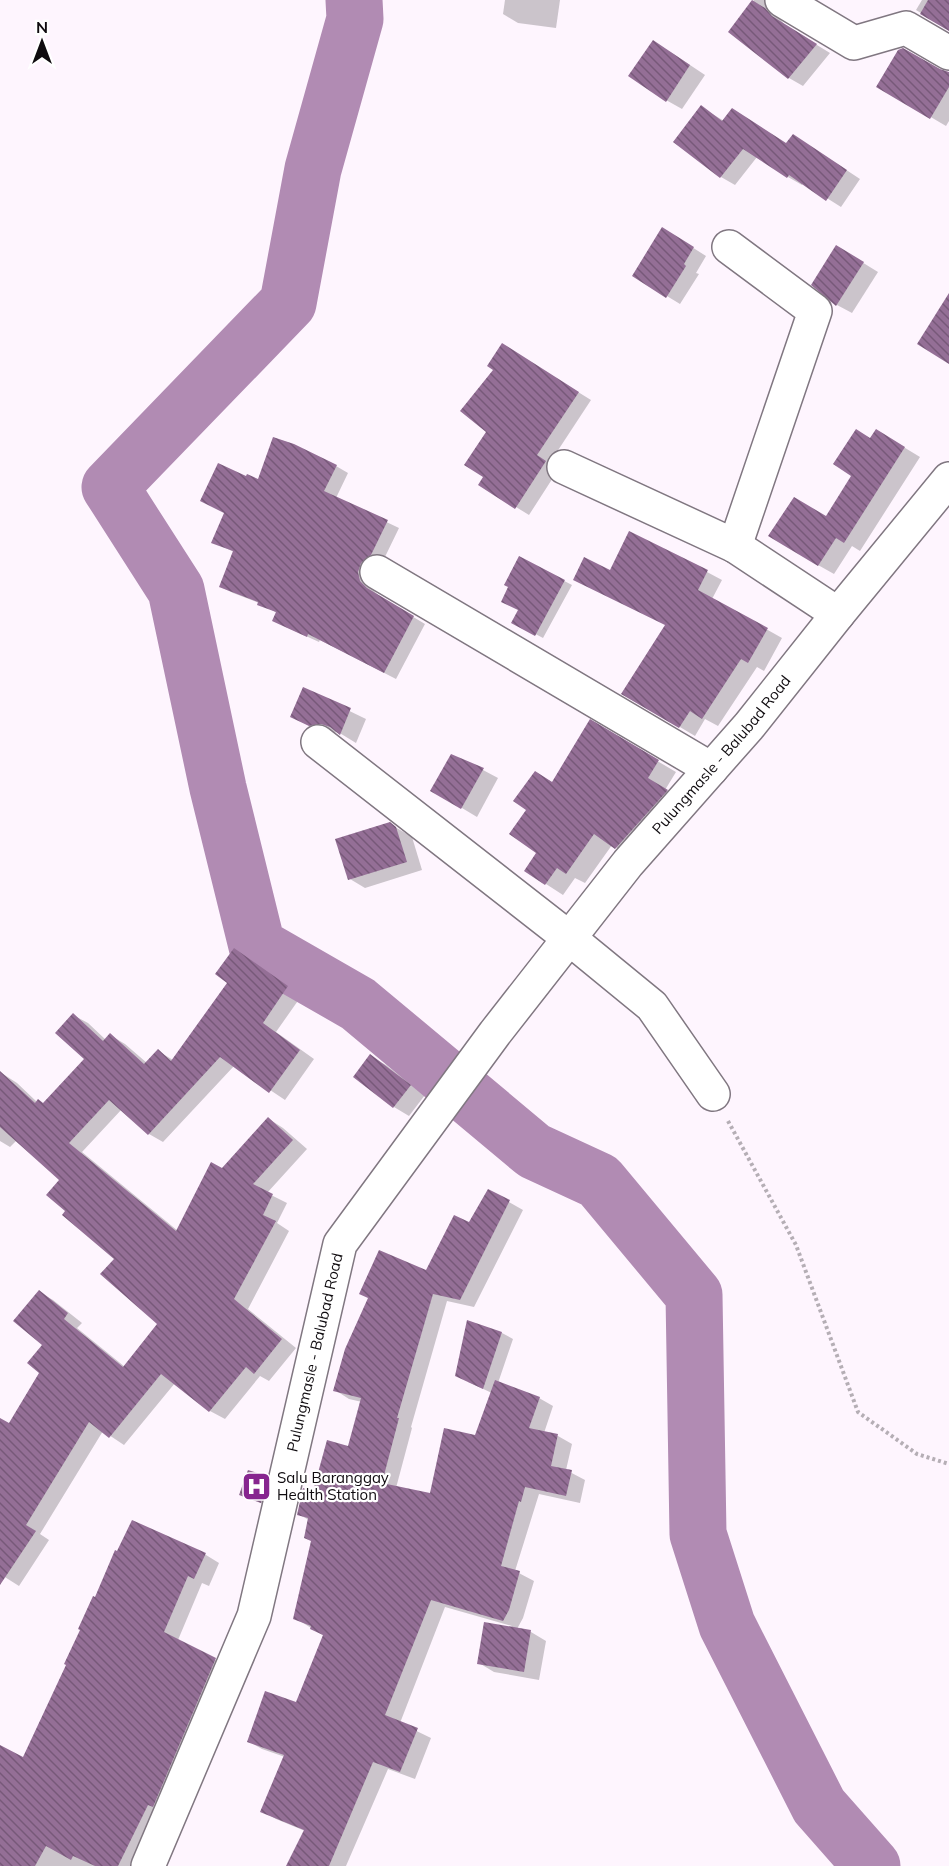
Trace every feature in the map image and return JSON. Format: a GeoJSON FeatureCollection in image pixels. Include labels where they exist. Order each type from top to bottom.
{"type":"FeatureCollection","features":[{"type":"Feature","properties":{"kind":"street"},"geometry":{"type":"LineString","coordinates":[[782,0],[854,43],[906,28],[949,53]]}},
{"type":"Feature","properties":{"kind":"street"},"geometry":{"type":"LineString","coordinates":[[729,247],[815,311],[735,546]]}},
{"type":"Feature","properties":{"kind":"street"},"geometry":{"type":"LineString","coordinates":[[564,466],[735,546],[838,614]]}},
{"type":"Feature","properties":{"kind":"street","name":"Pulungmasle - Balubad Road"},"geometry":{"type":"LineString","coordinates":[[148,1866],[254,1616],[340,1244],[495,1033],[628,863],[749,726],[949,479]]}},
{"type":"Feature","properties":{"kind":"street"},"geometry":{"type":"LineString","coordinates":[[377,572],[711,768]]}},
{"type":"Feature","properties":{"kind":"street"},"geometry":{"type":"LineString","coordinates":[[318,742],[569,938],[652,1006],[713,1094]]}},
{"type":"Feature","properties":{"kind":"path"},"geometry":{"type":"LineString","coordinates":[[713,1094],[796,1245],[858,1412],[917,1454],[949,1464]]}},
{"type":"Feature","properties":{"kind":"building"},"geometry":{"type":"Polygon","coordinates":[[[752,0],[765,8],[772,16],[817,44],[788,79],[728,32],[752,0]]]}},
{"type":"Feature","properties":{"kind":"building"},"geometry":{"type":"Polygon","coordinates":[[[928,0],[949,0],[949,31],[920,14],[928,0]]]}},
{"type":"Feature","properties":{"kind":"building"},"geometry":{"type":"Polygon","coordinates":[[[653,40],[690,65],[666,102],[628,76],[653,40]]]}},
{"type":"Feature","properties":{"kind":"building"},"geometry":{"type":"Polygon","coordinates":[[[903,48],[949,72],[949,87],[930,119],[876,87],[898,50],[903,48]]]}},
{"type":"Feature","properties":{"kind":"building"},"geometry":{"type":"Polygon","coordinates":[[[701,105],[722,121],[732,108],[786,143],[793,134],[847,170],[826,201],[789,175],[787,178],[743,149],[720,178],[673,142],[701,105]]]}},
{"type":"Feature","properties":{"kind":"building"},"geometry":{"type":"Polygon","coordinates":[[[662,227],[694,247],[684,264],[686,266],[666,298],[632,276],[662,227]]]}},
{"type":"Feature","properties":{"kind":"building"},"geometry":{"type":"Polygon","coordinates":[[[836,245],[864,262],[836,306],[811,285],[836,245]]]}},
{"type":"Feature","properties":{"kind":"building"},"geometry":{"type":"Polygon","coordinates":[[[949,293],[949,364],[917,344],[949,293]]]}},
{"type":"Feature","properties":{"kind":"building"},"geometry":{"type":"Polygon","coordinates":[[[502,343],[579,392],[537,455],[546,461],[515,509],[478,485],[483,477],[464,465],[486,432],[460,411],[493,370],[487,366],[502,343]]]}},
{"type":"Feature","properties":{"kind":"building"},"geometry":{"type":"Polygon","coordinates":[[[856,429],[870,438],[876,429],[905,447],[844,543],[836,538],[818,566],[768,536],[794,497],[826,516],[851,476],[833,464],[856,429]]]}},
{"type":"Feature","properties":{"kind":"building"},"geometry":{"type":"Polygon","coordinates":[[[273,437],[294,444],[337,465],[324,491],[388,520],[371,555],[361,563],[358,572],[360,581],[367,588],[414,616],[384,673],[308,634],[307,637],[272,621],[276,612],[257,605],[258,602],[219,587],[233,551],[211,543],[224,513],[200,501],[218,463],[258,479],[273,437]]]}},
{"type":"Feature","properties":{"kind":"building"},"geometry":{"type":"Polygon","coordinates":[[[629,531],[708,570],[698,590],[768,628],[748,663],[741,659],[702,719],[690,711],[679,728],[621,694],[665,625],[573,580],[584,557],[610,570],[629,531]]]}},
{"type":"Feature","properties":{"kind":"building"},"geometry":{"type":"Polygon","coordinates":[[[519,556],[565,580],[535,636],[511,623],[518,610],[501,602],[508,587],[504,585],[519,556]]]}},
{"type":"Feature","properties":{"kind":"building"},"geometry":{"type":"Polygon","coordinates":[[[303,687],[351,708],[340,735],[330,727],[321,724],[309,726],[290,717],[303,687]]]}},
{"type":"Feature","properties":{"kind":"building"},"geometry":{"type":"Polygon","coordinates":[[[590,719],[659,760],[648,778],[668,790],[615,849],[594,834],[566,874],[557,868],[545,885],[524,871],[536,853],[509,834],[526,810],[513,801],[535,771],[552,782],[590,719]]]}},
{"type":"Feature","properties":{"kind":"building"},"geometry":{"type":"Polygon","coordinates":[[[451,754],[484,768],[461,809],[430,791],[451,754]]]}},
{"type":"Feature","properties":{"kind":"building"},"geometry":{"type":"Polygon","coordinates":[[[390,822],[396,827],[407,862],[348,880],[335,839],[390,822]]]}},
{"type":"Feature","properties":{"kind":"building"},"geometry":{"type":"Polygon","coordinates":[[[234,948],[288,986],[263,1023],[300,1050],[269,1093],[220,1057],[148,1135],[109,1100],[69,1143],[176,1231],[211,1162],[222,1168],[268,1117],[293,1140],[253,1184],[273,1194],[263,1215],[276,1221],[234,1299],[282,1339],[254,1374],[246,1367],[209,1412],[161,1374],[109,1438],[89,1422],[26,1525],[36,1531],[0,1585],[0,1418],[9,1423],[39,1373],[27,1363],[42,1345],[13,1321],[39,1290],[68,1313],[64,1319],[123,1367],[157,1324],[100,1274],[114,1259],[62,1215],[65,1211],[46,1195],[59,1180],[0,1127],[0,1071],[35,1103],[38,1099],[43,1103],[84,1059],[55,1033],[73,1013],[103,1041],[110,1033],[144,1064],[158,1049],[171,1061],[227,983],[215,974],[234,948]]]}},
{"type":"Feature","properties":{"kind":"building"},"geometry":{"type":"Polygon","coordinates":[[[370,1054],[411,1085],[393,1108],[353,1077],[370,1054]]]}},
{"type":"Feature","properties":{"kind":"building"},"geometry":{"type":"Polygon","coordinates":[[[488,1189],[510,1200],[460,1300],[433,1294],[397,1418],[399,1418],[382,1483],[430,1493],[444,1428],[475,1435],[495,1380],[540,1397],[529,1428],[558,1434],[551,1466],[572,1470],[566,1496],[525,1487],[501,1566],[520,1571],[509,1610],[503,1621],[431,1600],[385,1715],[418,1728],[400,1772],[373,1762],[329,1866],[286,1866],[304,1830],[260,1812],[284,1755],[247,1742],[265,1691],[296,1702],[323,1635],[310,1629],[311,1626],[293,1619],[311,1541],[304,1538],[308,1518],[297,1515],[303,1488],[313,1491],[327,1440],[348,1446],[361,1398],[333,1391],[345,1349],[368,1298],[359,1294],[379,1250],[426,1270],[454,1215],[469,1222],[488,1189]]]}},
{"type":"Feature","properties":{"kind":"building"},"geometry":{"type":"Polygon","coordinates":[[[467,1320],[502,1332],[483,1389],[455,1376],[467,1320]]]}},
{"type":"Feature","properties":{"kind":"building","name":"Salu Baranggay Health Station"},"geometry":{"type":"Polygon","coordinates":[[[248,1470],[267,1476],[261,1503],[239,1495],[248,1470]]]}},
{"type":"Feature","properties":{"kind":"building"},"geometry":{"type":"Polygon","coordinates":[[[132,1520],[206,1553],[194,1579],[188,1576],[164,1632],[216,1658],[153,1807],[148,1805],[118,1866],[95,1866],[73,1856],[71,1860],[46,1846],[35,1866],[0,1866],[0,1745],[23,1757],[66,1665],[64,1664],[93,1596],[95,1597],[115,1550],[117,1551],[132,1520]]]}},
{"type":"Feature","properties":{"kind":"building"},"geometry":{"type":"Polygon","coordinates":[[[484,1622],[531,1630],[524,1672],[477,1664],[484,1622]]]}},
{"type":"Feature","properties":{"kind":"waterway"},"geometry":{"type":"LineString","coordinates":[[354,0],[355,19],[313,169],[288,303],[110,487],[176,590],[218,788],[257,946],[358,1004],[534,1151],[599,1181],[694,1295],[698,1534],[727,1625],[819,1806],[872,1866]]}},
{"type":"Feature","properties":{"kind":"place","name":"Salu Baranggay Health Station"},"geometry":{"type":"Point","coordinates":[256,1487]}}]}
